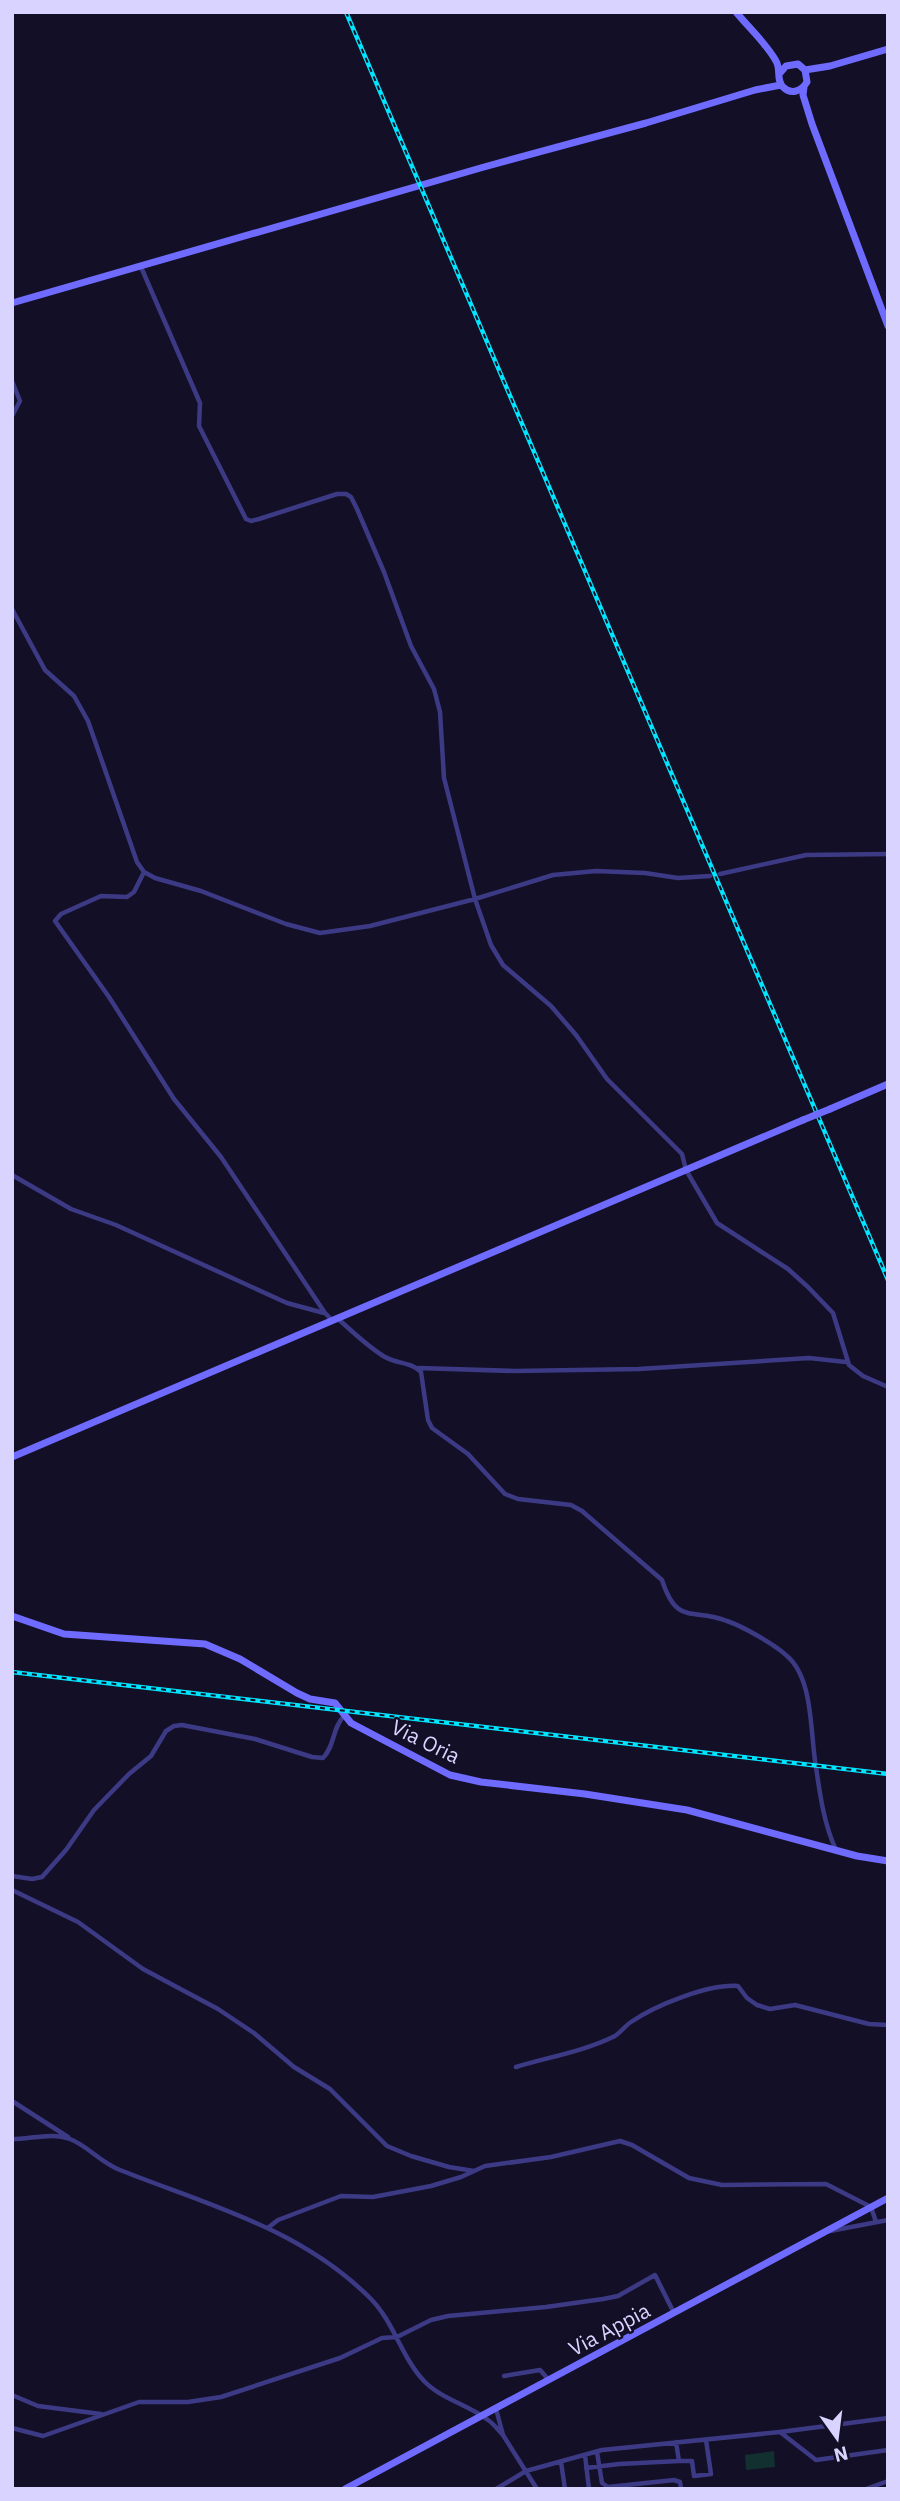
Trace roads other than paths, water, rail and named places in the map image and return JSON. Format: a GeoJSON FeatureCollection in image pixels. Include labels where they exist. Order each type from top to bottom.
{"type":"FeatureCollection","features":[{"type":"Feature","properties":{"kind":"main road"},"geometry":{"type":"LineString","coordinates":[[736,12],[777,61],[782,85],[799,97],[812,124]]}},
{"type":"Feature","properties":{"kind":"main road"},"geometry":{"type":"LineString","coordinates":[[766,48],[778,60],[798,64],[805,69],[830,66]]}},
{"type":"Feature","properties":{"kind":"main road"},"geometry":{"type":"LineString","coordinates":[[888,49],[813,73],[807,79],[803,95],[888,327]]}},
{"type":"Feature","properties":{"kind":"main road"},"geometry":{"type":"LineString","coordinates":[[755,90],[780,74],[788,64]]}},
{"type":"Feature","properties":{"kind":"main road"},"geometry":{"type":"LineString","coordinates":[[805,69],[807,79]]}},
{"type":"Feature","properties":{"kind":"main road"},"geometry":{"type":"LineString","coordinates":[[12,303],[755,90],[782,85]]}},
{"type":"Feature","properties":{"kind":"main road"},"geometry":{"type":"LineString","coordinates":[[792,92],[804,87]]}},
{"type":"Feature","properties":{"kind":"main road"},"geometry":{"type":"LineString","coordinates":[[12,1457],[888,1084]]}},
{"type":"Feature","properties":{"kind":"main road","name":"Via Oria"},"geometry":{"type":"LineString","coordinates":[[12,1616],[64,1634],[205,1644],[310,1699],[335,1703],[344,1716],[374,1736],[450,1775],[481,1782],[586,1794],[687,1810],[836,1850],[888,1861]]}},
{"type":"Feature","properties":{"kind":"main road","name":"Via Appia"},"geometry":{"type":"LineString","coordinates":[[345,2489],[888,2198]]}},
{"type":"Feature","properties":{"kind":"street"},"geometry":{"type":"LineString","coordinates":[[141,265],[200,403],[199,426],[246,519],[259,519],[337,494],[351,497],[384,572],[411,646],[434,689],[440,712],[444,778],[475,899],[491,945],[503,965],[551,1006],[576,1035],[607,1079],[682,1154],[686,1170],[717,1223],[788,1269],[830,1308],[836,1318],[847,1362],[863,1376],[888,1387]]}},
{"type":"Feature","properties":{"kind":"street"},"geometry":{"type":"LineString","coordinates":[[12,382],[20,401],[12,416]]}},
{"type":"Feature","properties":{"kind":"street"},"geometry":{"type":"LineString","coordinates":[[12,609],[45,670],[74,696],[88,721],[130,844],[144,872],[286,924],[320,933],[370,926],[475,899],[553,875],[596,871],[645,873],[678,878],[710,876]]}},
{"type":"Feature","properties":{"kind":"street"},"geometry":{"type":"LineString","coordinates":[[720,874],[806,855],[888,854]]}},
{"type":"Feature","properties":{"kind":"street"},"geometry":{"type":"LineString","coordinates":[[144,872],[134,892],[127,897],[101,896],[61,914],[55,921],[110,997],[174,1099],[221,1157],[325,1313]]}},
{"type":"Feature","properties":{"kind":"street"},"geometry":{"type":"LineString","coordinates":[[12,1175],[71,1209],[116,1225],[287,1303],[325,1313],[382,1356],[417,1368],[514,1371],[639,1369],[809,1358],[847,1362]]}},
{"type":"Feature","properties":{"kind":"street"},"geometry":{"type":"LineString","coordinates":[[417,1368],[421,1372],[428,1420],[432,1428],[468,1454],[505,1494],[518,1499],[571,1505],[582,1511],[662,1580],[667,1596],[674,1606],[689,1615],[725,1619],[788,1656],[798,1671],[807,1697],[815,1766],[830,1836],[836,1850]]}},
{"type":"Feature","properties":{"kind":"street"},"geometry":{"type":"LineString","coordinates":[[12,1876],[32,1879],[42,1877],[66,1850],[94,1810],[151,1756],[166,1731],[174,1726],[182,1725],[255,1739],[323,1758],[330,1750],[338,1722],[344,1716]]}},
{"type":"Feature","properties":{"kind":"street"},"geometry":{"type":"LineString","coordinates":[[12,1890],[78,1922],[143,1969],[218,2009],[254,2033],[294,2067],[330,2089],[387,2146],[449,2167],[475,2171]]}},
{"type":"Feature","properties":{"kind":"street"},"geometry":{"type":"LineString","coordinates":[[516,2067],[602,2041],[618,2034],[631,2022],[670,2000],[728,1986],[738,1986],[747,1998],[770,2009],[795,2006],[869,2024],[888,2025]]}},
{"type":"Feature","properties":{"kind":"street"},"geometry":{"type":"LineString","coordinates":[[12,2101],[117,2169],[269,2227],[351,2279],[387,2317],[425,2382],[482,2417],[503,2435]]}},
{"type":"Feature","properties":{"kind":"street"},"geometry":{"type":"LineString","coordinates":[[12,2139],[54,2135],[71,2139]]}},
{"type":"Feature","properties":{"kind":"street"},"geometry":{"type":"LineString","coordinates":[[269,2227],[278,2220],[341,2196],[373,2197],[431,2186],[485,2166],[538,2159],[620,2141],[632,2145],[689,2178],[705,2183],[826,2184],[871,2207],[876,2222]]}},
{"type":"Feature","properties":{"kind":"street"},"geometry":{"type":"LineString","coordinates":[[826,2232],[888,2220]]}},
{"type":"Feature","properties":{"kind":"street"},"geometry":{"type":"LineString","coordinates":[[12,2395],[38,2406],[102,2414],[112,2413],[139,2402],[157,2404],[221,2397],[340,2358],[382,2338],[397,2337],[432,2320],[618,2296],[655,2275],[674,2314]]}},
{"type":"Feature","properties":{"kind":"street"},"geometry":{"type":"LineString","coordinates":[[504,2376],[540,2370],[549,2381]]}},
{"type":"Feature","properties":{"kind":"street"},"geometry":{"type":"LineString","coordinates":[[496,2409],[503,2435],[537,2489]]}},
{"type":"Feature","properties":{"kind":"street"},"geometry":{"type":"LineString","coordinates":[[12,2428],[43,2436],[102,2414]]}},
{"type":"Feature","properties":{"kind":"street"},"geometry":{"type":"LineString","coordinates":[[496,2489],[526,2471],[629,2446],[780,2432],[888,2418]]}},
{"type":"Feature","properties":{"kind":"street"},"geometry":{"type":"LineString","coordinates":[[780,2432],[816,2460],[888,2450]]}},
{"type":"Feature","properties":{"kind":"street"},"geometry":{"type":"LineString","coordinates":[[586,2468],[692,2461],[694,2476],[711,2474],[706,2440]]}},
{"type":"Feature","properties":{"kind":"street"},"geometry":{"type":"LineString","coordinates":[[676,2442],[679,2461]]}},
{"type":"Feature","properties":{"kind":"street"},"geometry":{"type":"LineString","coordinates":[[597,2452],[602,2483],[608,2488],[674,2480],[680,2482],[681,2489]]}},
{"type":"Feature","properties":{"kind":"street"},"geometry":{"type":"LineString","coordinates":[[584,2455],[589,2489]]}},
{"type":"Feature","properties":{"kind":"street"},"geometry":{"type":"LineString","coordinates":[[561,2462],[565,2489]]}},
{"type":"Feature","properties":{"kind":"street"},"geometry":{"type":"LineString","coordinates":[[866,2489],[888,2481]]}},
{"type":"Feature","properties":{"kind":"railway"},"geometry":{"type":"LineString","coordinates":[[346,12],[888,1280]]}},
{"type":"Feature","properties":{"kind":"railway"},"geometry":{"type":"LineString","coordinates":[[12,1672],[888,1774]]}}]}
